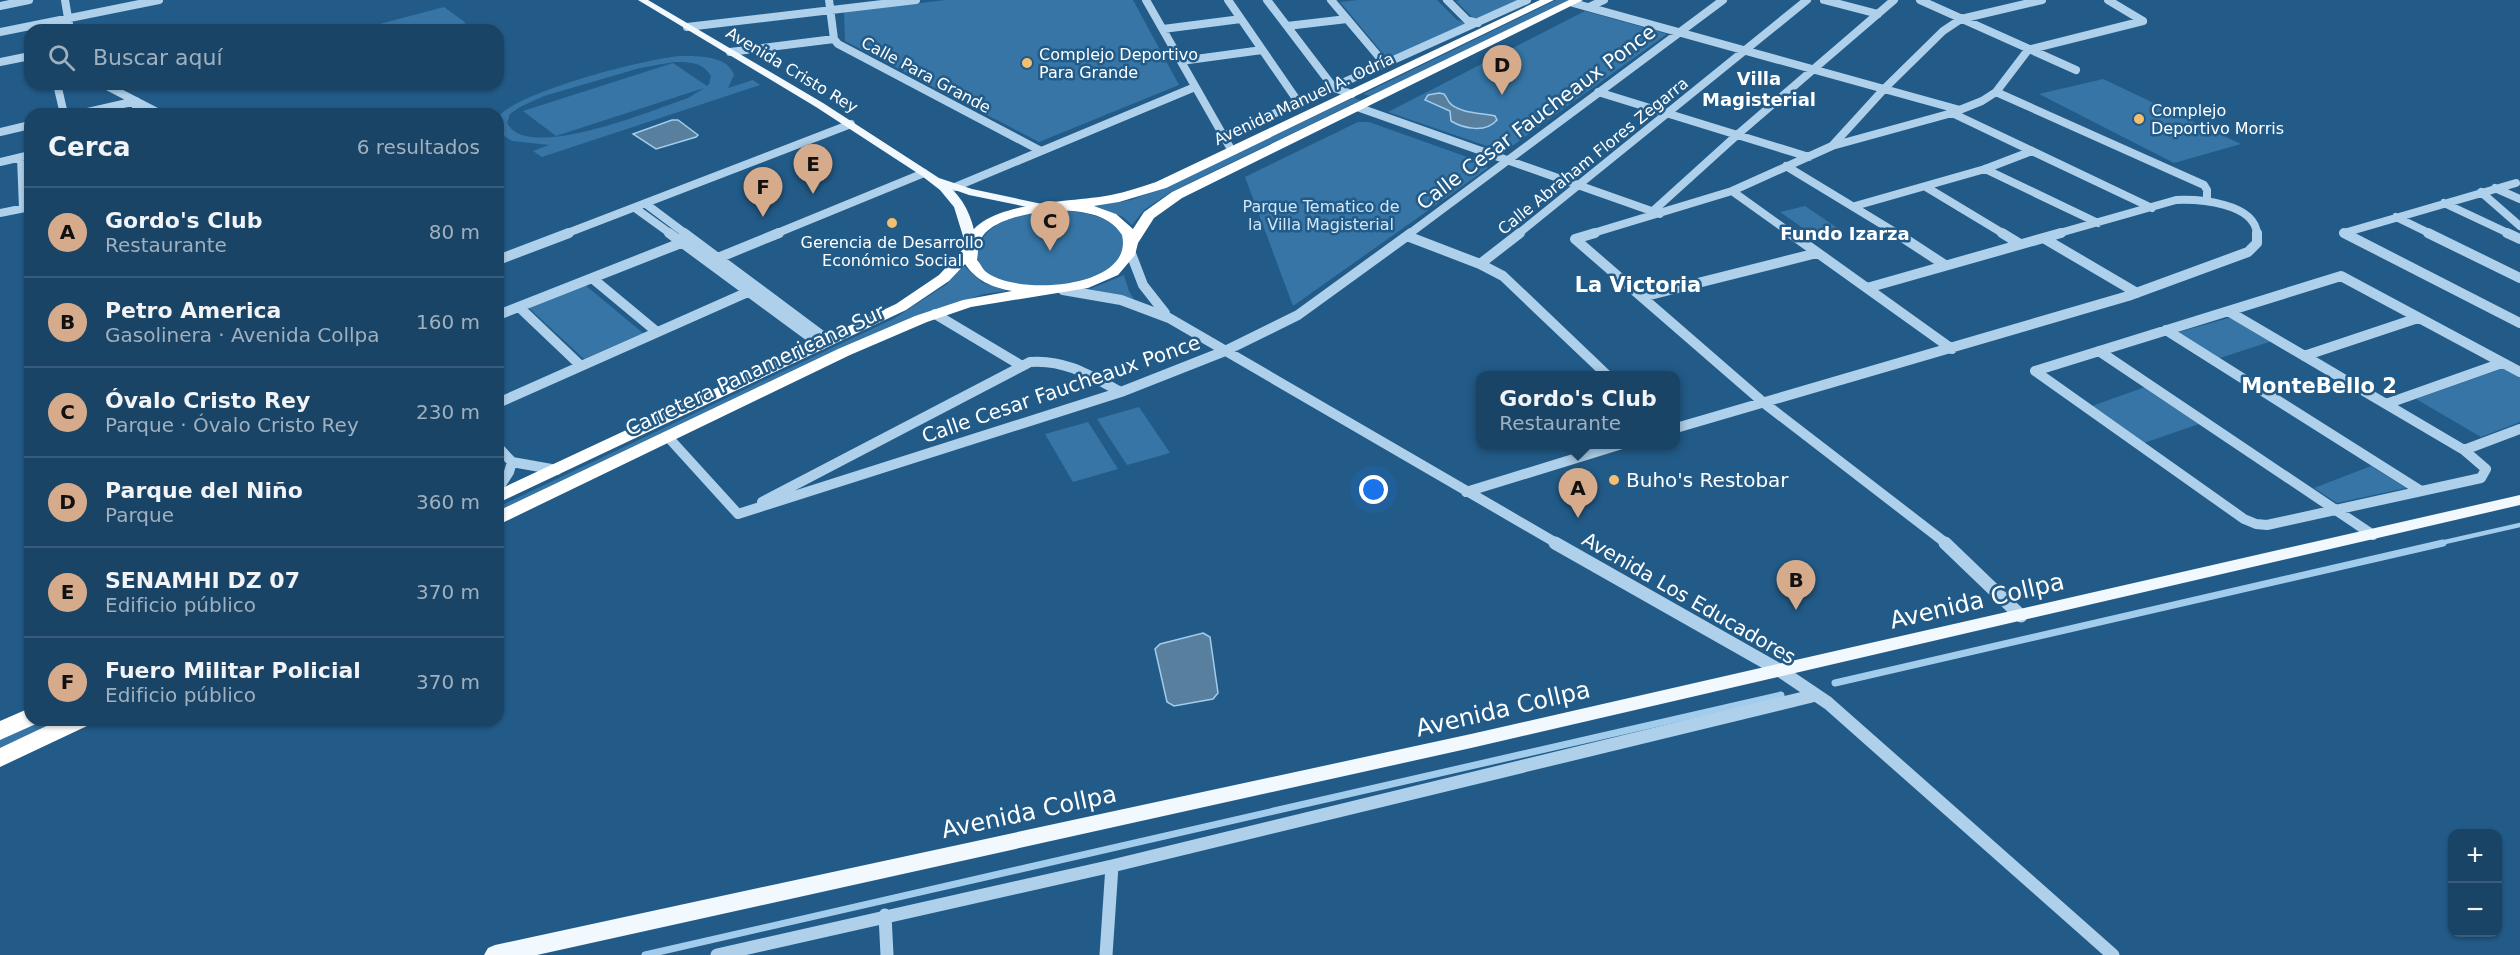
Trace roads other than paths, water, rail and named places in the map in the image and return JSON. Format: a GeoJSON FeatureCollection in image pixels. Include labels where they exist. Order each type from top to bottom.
{"type":"FeatureCollection","features":[{"type":"Feature","properties":{"kind":"highway","name":"Avenida Manuel A. Odría"},"geometry":{"type":"LineString","coordinates":[[1065,207],[1140,193],[1550,0]]}},
{"type":"Feature","properties":{"kind":"highway","name":"Avenida Manuel A. Odría"},"geometry":{"type":"LineString","coordinates":[[1041,291],[1063,290],[1102,278],[1121,265],[1149,215],[1177,195],[1363,104],[1580,3]]}},
{"type":"Feature","properties":{"kind":"highway"},"geometry":{"type":"LineString","coordinates":[[1352,94],[1363,104]]}},
{"type":"Feature","properties":{"kind":"highway","name":"Carretera Panamericana Sur"},"geometry":{"type":"LineString","coordinates":[[504,495],[917,297],[944,278],[970,248],[976,237],[996,221],[1042,207],[1065,207]]}},
{"type":"Feature","properties":{"kind":"highway"},"geometry":{"type":"LineString","coordinates":[[1065,207],[1091,210],[1112,218],[1126,229],[1131,247]]}},
{"type":"Feature","properties":{"kind":"highway"},"geometry":{"type":"LineString","coordinates":[[970,248],[972,264],[976,270],[992,281],[1014,289],[1041,291]]}},
{"type":"Feature","properties":{"kind":"highway","name":"Carretera Panamericana Sur"},"geometry":{"type":"LineString","coordinates":[[504,516],[844,352],[935,314],[979,301],[1041,291]]}},
{"type":"Feature","properties":{"kind":"highway"},"geometry":{"type":"LineString","coordinates":[[0,731],[24,720]]}},
{"type":"Feature","properties":{"kind":"highway"},"geometry":{"type":"LineString","coordinates":[[0,758],[67,726]]}},
{"type":"Feature","properties":{"kind":"main road","name":"Avenida Cristo Rey"},"geometry":{"type":"LineString","coordinates":[[642,0],[851,124],[924,172],[944,188],[960,207],[966,218],[970,248]]}},
{"type":"Feature","properties":{"kind":"main road","name":"Avenida Cristo Rey"},"geometry":{"type":"LineString","coordinates":[[924,172],[956,187],[1042,207]]}},
{"type":"Feature","properties":{"kind":"main road","name":"Avenida Collpa"},"geometry":{"type":"LineString","coordinates":[[495,955],[777,891],[1471,741],[2520,501]]}},
{"type":"Feature","properties":{"kind":"street"},"geometry":{"type":"LineString","coordinates":[[0,6],[30,0]]}},
{"type":"Feature","properties":{"kind":"street"},"geometry":{"type":"LineString","coordinates":[[65,0],[69,24]]}},
{"type":"Feature","properties":{"kind":"street"},"geometry":{"type":"LineString","coordinates":[[39,24],[159,0]]}},
{"type":"Feature","properties":{"kind":"street","name":"Calle Para Grande"},"geometry":{"type":"LineString","coordinates":[[829,0],[834,39],[1041,151]]}},
{"type":"Feature","properties":{"kind":"street"},"geometry":{"type":"LineString","coordinates":[[687,27],[916,0]]}},
{"type":"Feature","properties":{"kind":"street"},"geometry":{"type":"LineString","coordinates":[[1146,0],[1232,151]]}},
{"type":"Feature","properties":{"kind":"street"},"geometry":{"type":"LineString","coordinates":[[1228,0],[1299,103]]}},
{"type":"Feature","properties":{"kind":"street"},"geometry":{"type":"LineString","coordinates":[[1267,0],[1334,88],[1352,94]]}},
{"type":"Feature","properties":{"kind":"street"},"geometry":{"type":"LineString","coordinates":[[1332,0],[1385,64]]}},
{"type":"Feature","properties":{"kind":"street"},"geometry":{"type":"LineString","coordinates":[[1450,0],[1467,20],[1478,23]]}},
{"type":"Feature","properties":{"kind":"street","name":"Avenida Manuel A. Odría"},"geometry":{"type":"LineString","coordinates":[[1224,136],[1527,0]]}},
{"type":"Feature","properties":{"kind":"street","name":"Avenida Manuel A. Odría"},"geometry":{"type":"LineString","coordinates":[[1580,3],[1604,0]]}},
{"type":"Feature","properties":{"kind":"street","name":"Calle Cesar Faucheaux Ponce"},"geometry":{"type":"LineString","coordinates":[[738,514],[1121,392],[1225,351],[1298,315],[1723,0]]}},
{"type":"Feature","properties":{"kind":"street","name":"Calle Abraham Flores Zegarra"},"geometry":{"type":"LineString","coordinates":[[1480,264],[1581,185],[1807,0]]}},
{"type":"Feature","properties":{"kind":"street"},"geometry":{"type":"LineString","coordinates":[[1824,0],[1878,14]]}},
{"type":"Feature","properties":{"kind":"street"},"geometry":{"type":"LineString","coordinates":[[1657,212],[1737,135],[1894,0]]}},
{"type":"Feature","properties":{"kind":"street"},"geometry":{"type":"LineString","coordinates":[[1920,0],[2076,70]]}},
{"type":"Feature","properties":{"kind":"street"},"geometry":{"type":"LineString","coordinates":[[2004,0],[2018,6]]}},
{"type":"Feature","properties":{"kind":"street"},"geometry":{"type":"LineString","coordinates":[[1832,146],[1884,89],[1943,31],[1961,19],[2042,0]]}},
{"type":"Feature","properties":{"kind":"street"},"geometry":{"type":"LineString","coordinates":[[2021,616],[1938,537],[1764,403],[1575,239],[1657,212],[1732,191],[1832,146],[1956,111],[1982,101],[1996,92],[2028,50],[2143,21],[2108,0]]}},
{"type":"Feature","properties":{"kind":"street"},"geometry":{"type":"LineString","coordinates":[[1580,3],[1956,111],[2032,151],[2152,208]]}},
{"type":"Feature","properties":{"kind":"street"},"geometry":{"type":"LineString","coordinates":[[1163,29],[1241,19]]}},
{"type":"Feature","properties":{"kind":"street"},"geometry":{"type":"LineString","coordinates":[[1287,26],[1347,19]]}},
{"type":"Feature","properties":{"kind":"street"},"geometry":{"type":"LineString","coordinates":[[0,32],[24,27]]}},
{"type":"Feature","properties":{"kind":"street"},"geometry":{"type":"LineString","coordinates":[[730,52],[834,39]]}},
{"type":"Feature","properties":{"kind":"street"},"geometry":{"type":"LineString","coordinates":[[1181,61],[1262,50]]}},
{"type":"Feature","properties":{"kind":"street"},"geometry":{"type":"LineString","coordinates":[[0,62],[24,57]]}},
{"type":"Feature","properties":{"kind":"street"},"geometry":{"type":"LineString","coordinates":[[956,187],[1195,87]]}},
{"type":"Feature","properties":{"kind":"street"},"geometry":{"type":"LineString","coordinates":[[58,90],[63,108]]}},
{"type":"Feature","properties":{"kind":"street"},"geometry":{"type":"LineString","coordinates":[[115,90],[149,108]]}},
{"type":"Feature","properties":{"kind":"street"},"geometry":{"type":"LineString","coordinates":[[1598,92],[1809,157]]}},
{"type":"Feature","properties":{"kind":"street"},"geometry":{"type":"LineString","coordinates":[[1996,92],[2204,185],[2207,190],[2207,200]]}},
{"type":"Feature","properties":{"kind":"street"},"geometry":{"type":"LineString","coordinates":[[105,108],[136,101]]}},
{"type":"Feature","properties":{"kind":"street"},"geometry":{"type":"LineString","coordinates":[[136,101],[136,108]]}},
{"type":"Feature","properties":{"kind":"street"},"geometry":{"type":"LineString","coordinates":[[1363,104],[1510,160],[1657,212]]}},
{"type":"Feature","properties":{"kind":"street"},"geometry":{"type":"LineString","coordinates":[[504,258],[851,124]]}},
{"type":"Feature","properties":{"kind":"street"},"geometry":{"type":"LineString","coordinates":[[0,132],[24,126]]}},
{"type":"Feature","properties":{"kind":"street"},"geometry":{"type":"LineString","coordinates":[[1855,206],[1985,169],[2032,151]]}},
{"type":"Feature","properties":{"kind":"street"},"geometry":{"type":"LineString","coordinates":[[0,162],[24,156]]}},
{"type":"Feature","properties":{"kind":"street"},"geometry":{"type":"LineString","coordinates":[[1786,165],[1855,206],[1945,265]]}},
{"type":"Feature","properties":{"kind":"street"},"geometry":{"type":"LineString","coordinates":[[1985,169],[2098,223]]}},
{"type":"Feature","properties":{"kind":"street"},"geometry":{"type":"LineString","coordinates":[[718,258],[924,172]]}},
{"type":"Feature","properties":{"kind":"street"},"geometry":{"type":"LineString","coordinates":[[2517,183],[2344,233],[2520,323]]}},
{"type":"Feature","properties":{"kind":"street"},"geometry":{"type":"LineString","coordinates":[[1926,187],[2020,244]]}},
{"type":"Feature","properties":{"kind":"street"},"geometry":{"type":"LineString","coordinates":[[2495,188],[2520,199]]}},
{"type":"Feature","properties":{"kind":"street"},"geometry":{"type":"LineString","coordinates":[[1732,191],[1952,349]]}},
{"type":"Feature","properties":{"kind":"street"},"geometry":{"type":"LineString","coordinates":[[2481,192],[2520,226]]}},
{"type":"Feature","properties":{"kind":"street"},"geometry":{"type":"LineString","coordinates":[[1680,427],[2137,293],[2241,256],[2253,248],[2258,238],[2252,221],[2230,207],[2207,200],[2176,200],[1867,288]]}},
{"type":"Feature","properties":{"kind":"street"},"geometry":{"type":"LineString","coordinates":[[2444,203],[2520,239]]}},
{"type":"Feature","properties":{"kind":"street"},"geometry":{"type":"LineString","coordinates":[[646,204],[825,343]]}},
{"type":"Feature","properties":{"kind":"street"},"geometry":{"type":"LineString","coordinates":[[0,215],[23,208]]}},
{"type":"Feature","properties":{"kind":"street"},"geometry":{"type":"LineString","coordinates":[[635,208],[748,292],[825,343]]}},
{"type":"Feature","properties":{"kind":"street"},"geometry":{"type":"LineString","coordinates":[[2396,218],[2520,278]]}},
{"type":"Feature","properties":{"kind":"street"},"geometry":{"type":"LineString","coordinates":[[1407,236],[1480,264],[1503,276],[1604,371]]}},
{"type":"Feature","properties":{"kind":"street"},"geometry":{"type":"LineString","coordinates":[[2045,239],[2137,293]]}},
{"type":"Feature","properties":{"kind":"street"},"geometry":{"type":"LineString","coordinates":[[504,313],[681,243]]}},
{"type":"Feature","properties":{"kind":"street","name":"Avenida Los Educadores"},"geometry":{"type":"LineString","coordinates":[[1131,247],[1141,286],[1169,318]]}},
{"type":"Feature","properties":{"kind":"street"},"geometry":{"type":"LineString","coordinates":[[1642,297],[1817,253]]}},
{"type":"Feature","properties":{"kind":"street"},"geometry":{"type":"LineString","coordinates":[[2228,311],[2464,450],[2486,469],[2485,474],[2481,477],[2267,525],[2256,524],[2244,519],[2035,371],[2166,330],[2341,276],[2520,372]]}},
{"type":"Feature","properties":{"kind":"street"},"geometry":{"type":"LineString","coordinates":[[592,278],[657,332]]}},
{"type":"Feature","properties":{"kind":"street","name":"Avenida Los Educadores"},"geometry":{"type":"LineString","coordinates":[[1063,290],[1121,300],[1169,318],[1466,492],[1779,670],[1828,703],[2113,955]]}},
{"type":"Feature","properties":{"kind":"street"},"geometry":{"type":"LineString","coordinates":[[504,400],[748,292]]}},
{"type":"Feature","properties":{"kind":"street"},"geometry":{"type":"LineString","coordinates":[[519,307],[581,366]]}},
{"type":"Feature","properties":{"kind":"street"},"geometry":{"type":"LineString","coordinates":[[935,314],[1022,366]]}},
{"type":"Feature","properties":{"kind":"street"},"geometry":{"type":"LineString","coordinates":[[2304,356],[2418,318]]}},
{"type":"Feature","properties":{"kind":"street"},"geometry":{"type":"LineString","coordinates":[[2166,330],[2421,491]]}},
{"type":"Feature","properties":{"kind":"street"},"geometry":{"type":"LineString","coordinates":[[2099,351],[2373,535]]}},
{"type":"Feature","properties":{"kind":"street"},"geometry":{"type":"LineString","coordinates":[[668,437],[738,514],[1022,366],[1038,361],[1063,362],[1121,392]]}},
{"type":"Feature","properties":{"kind":"street"},"geometry":{"type":"LineString","coordinates":[[2386,404],[2502,363]]}},
{"type":"Feature","properties":{"kind":"street"},"geometry":{"type":"LineString","coordinates":[[2464,450],[2520,429]]}},
{"type":"Feature","properties":{"kind":"street"},"geometry":{"type":"LineString","coordinates":[[1466,492],[1606,449]]}},
{"type":"Feature","properties":{"kind":"street"},"geometry":{"type":"LineString","coordinates":[[504,453],[512,462],[557,470]]}},
{"type":"Feature","properties":{"kind":"street"},"geometry":{"type":"LineString","coordinates":[[504,480],[512,462]]}},
{"type":"Feature","properties":{"kind":"street"},"geometry":{"type":"LineString","coordinates":[[717,955],[885,915],[1112,866],[1816,695]]}},
{"type":"Feature","properties":{"kind":"street"},"geometry":{"type":"LineString","coordinates":[[1106,955],[1112,866]]}},
{"type":"Feature","properties":{"kind":"street"},"geometry":{"type":"LineString","coordinates":[[885,915],[887,955]]}},
{"type":"Feature","properties":{"kind":"waterway"},"geometry":{"type":"LineString","coordinates":[[2436,544],[2520,525]]}},
{"type":"Feature","properties":{"kind":"waterway"},"geometry":{"type":"LineString","coordinates":[[1835,683],[2443,543]]}},
{"type":"Feature","properties":{"kind":"waterway"},"geometry":{"type":"LineString","coordinates":[[645,955],[1781,695]]}},
{"type":"Feature","properties":{"kind":"place","name":"Complejo Deportivo Para Grande"},"geometry":{"type":"Point","coordinates":[1027,63]}},
{"type":"Feature","properties":{"kind":"place","name":"Parque del Niño"},"geometry":{"type":"Point","coordinates":[1502,95]}},
{"type":"Feature","properties":{"kind":"place","name":"Complejo Deportivo Morris"},"geometry":{"type":"Point","coordinates":[2139,119]}},
{"type":"Feature","properties":{"kind":"place","name":"SENAMHI DZ 07"},"geometry":{"type":"Point","coordinates":[813,194]}},
{"type":"Feature","properties":{"kind":"place","name":"Fuero Militar Policial"},"geometry":{"type":"Point","coordinates":[763,217]}},
{"type":"Feature","properties":{"kind":"place","name":"Gerencia de Desarrollo Económico Social"},"geometry":{"type":"Point","coordinates":[892,223]}},
{"type":"Feature","properties":{"kind":"place","name":"Óvalo Cristo Rey"},"geometry":{"type":"Point","coordinates":[1050,251]}},
{"type":"Feature","properties":{"kind":"place","name":"Buho's Restobar"},"geometry":{"type":"Point","coordinates":[1614,480]}},
{"type":"Feature","properties":{"kind":"place","name":"Gordo's Club"},"geometry":{"type":"Point","coordinates":[1578,518]}},
{"type":"Feature","properties":{"kind":"place","name":"Petro America"},"geometry":{"type":"Point","coordinates":[1796,610]}},
{"type":"Feature","properties":{"kind":"district","name":"Villa Magisterial"},"geometry":{"type":"Point","coordinates":[1759,88]}},
{"type":"Feature","properties":{"kind":"district","name":"Fundo Izarza"},"geometry":{"type":"Point","coordinates":[1845,233]}},
{"type":"Feature","properties":{"kind":"district","name":"La Victoria"},"geometry":{"type":"Point","coordinates":[1638,285]}},
{"type":"Feature","properties":{"kind":"district","name":"MonteBello 2"},"geometry":{"type":"Point","coordinates":[2319,386]}},
{"type":"Feature","properties":{"kind":"park label","name":"Parque Tematico de la Villa Magisterial"},"geometry":{"type":"Point","coordinates":[1321,215]}}]}
